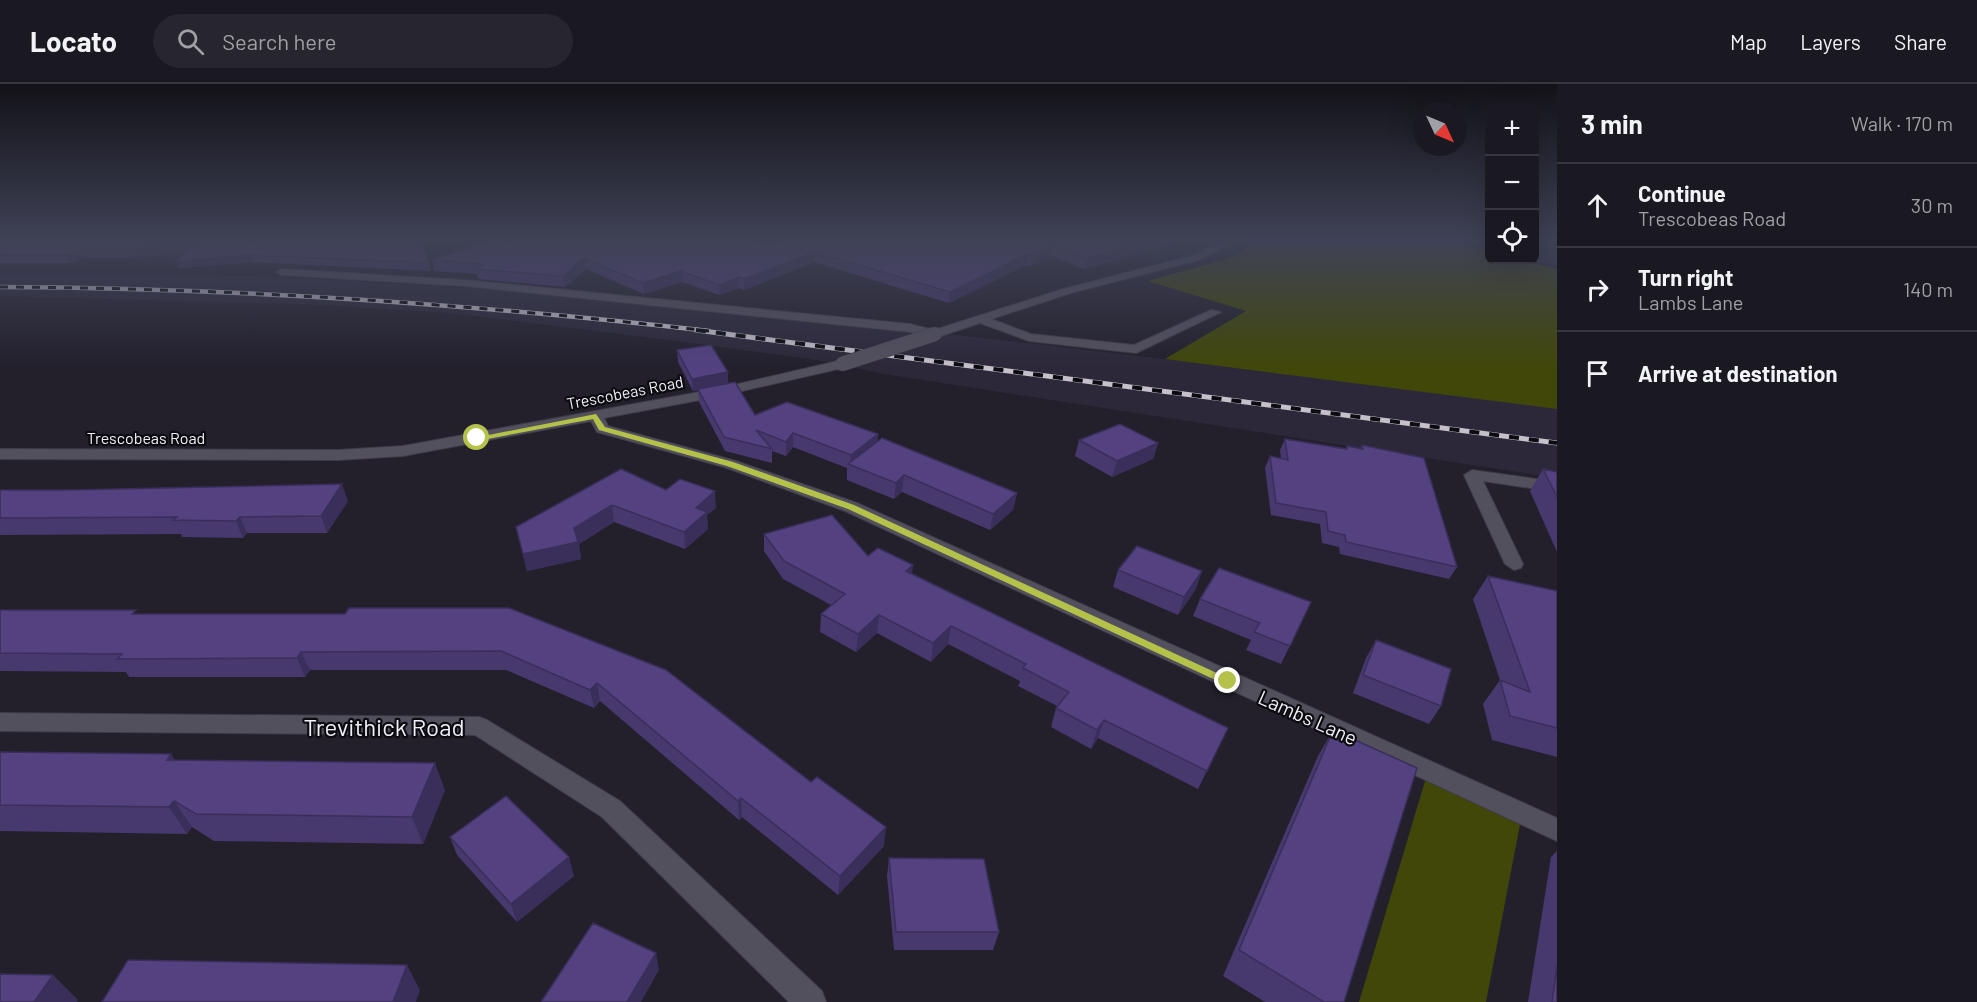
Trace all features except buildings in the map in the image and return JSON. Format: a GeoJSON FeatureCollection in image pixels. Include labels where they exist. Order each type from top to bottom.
{"type":"FeatureCollection","features":[{"type":"Feature","properties":{"kind":"street"},"geometry":{"type":"LineString","coordinates":[[445,282],[910,328],[935,334]]}},
{"type":"Feature","properties":{"kind":"street","name":"Trescobeas Road"},"geometry":{"type":"LineString","coordinates":[[0,454],[338,455],[403,451],[716,393],[842,364],[1067,291],[1103,282]]}},
{"type":"Feature","properties":{"kind":"street"},"geometry":{"type":"LineString","coordinates":[[979,319],[1029,337],[1136,349],[1215,312]]}},
{"type":"Feature","properties":{"kind":"street","name":"Lambs Lane"},"geometry":{"type":"LineString","coordinates":[[596,416],[602,429],[730,464],[851,507],[1557,830]]}},
{"type":"Feature","properties":{"kind":"street"},"geometry":{"type":"LineString","coordinates":[[1514,564],[1472,475],[1557,487]]}},
{"type":"Feature","properties":{"kind":"street","name":"Trevithick Road"},"geometry":{"type":"LineString","coordinates":[[0,722],[479,726],[611,809],[811,1002]]}},
{"type":"Feature","properties":{"kind":"shaded area"},"geometry":{"type":"Polygon","coordinates":[[[0,282],[362,282],[527,291],[975,337],[1447,392],[1557,407],[1557,478],[884,374],[811,359],[449,313],[322,305],[0,296],[0,282]]]}},
{"type":"Feature","properties":{"kind":"green space"},"geometry":{"type":"Polygon","coordinates":[[[1151,282],[1557,282],[1557,409],[1165,359],[1246,311],[1151,282]]]}},
{"type":"Feature","properties":{"kind":"green space"},"geometry":{"type":"Polygon","coordinates":[[[1428,771],[1522,814],[1486,1002],[1359,1002],[1428,771]]]}},
{"type":"Feature","properties":{"kind":"railway"},"geometry":{"type":"LineString","coordinates":[[0,287],[178,290],[355,299],[444,305],[709,331]]}},
{"type":"Feature","properties":{"kind":"railway"},"geometry":{"type":"LineString","coordinates":[[696,330],[1557,443]]}},
{"type":"Feature","properties":{"kind":"route"},"geometry":{"type":"LineString","coordinates":[[477,438],[596,416],[602,429],[730,464],[851,507],[1228,681]]}}]}
